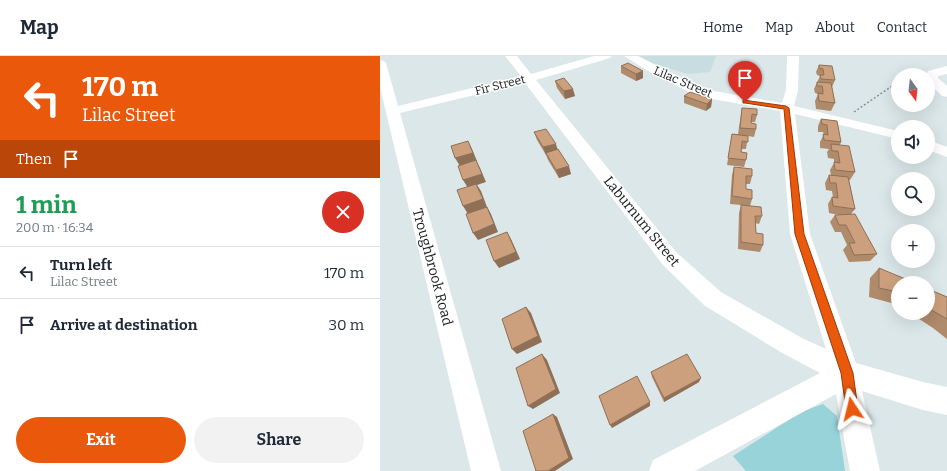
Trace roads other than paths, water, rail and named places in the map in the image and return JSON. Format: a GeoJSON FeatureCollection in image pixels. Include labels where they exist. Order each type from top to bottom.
{"type":"FeatureCollection","features":[{"type":"Feature","properties":{"kind":"street","name":"Laburnum Street"},"geometry":{"type":"LineString","coordinates":[[511,56],[675,264],[713,299],[793,346],[847,373],[923,396],[947,401]]}},
{"type":"Feature","properties":{"kind":"street","name":"Fir Street"},"geometry":{"type":"LineString","coordinates":[[393,111],[529,78],[606,56]]}},
{"type":"Feature","properties":{"kind":"street","name":"Lilac Street"},"geometry":{"type":"LineString","coordinates":[[630,56],[654,70],[695,90],[712,95],[786,108],[891,133]]}},
{"type":"Feature","properties":{"kind":"street"},"geometry":{"type":"LineString","coordinates":[[793,56],[792,90],[786,108],[800,234],[847,373],[849,394],[864,471]]}},
{"type":"Feature","properties":{"kind":"street","name":"Troughbrook Road"},"geometry":{"type":"LineString","coordinates":[[380,63],[486,471]]}},
{"type":"Feature","properties":{"kind":"street"},"geometry":{"type":"LineString","coordinates":[[947,70],[932,74],[932,79],[947,93]]}},
{"type":"Feature","properties":{"kind":"street"},"geometry":{"type":"LineString","coordinates":[[935,148],[947,152]]}},
{"type":"Feature","properties":{"kind":"street"},"geometry":{"type":"LineString","coordinates":[[664,471],[847,373]]}}]}
